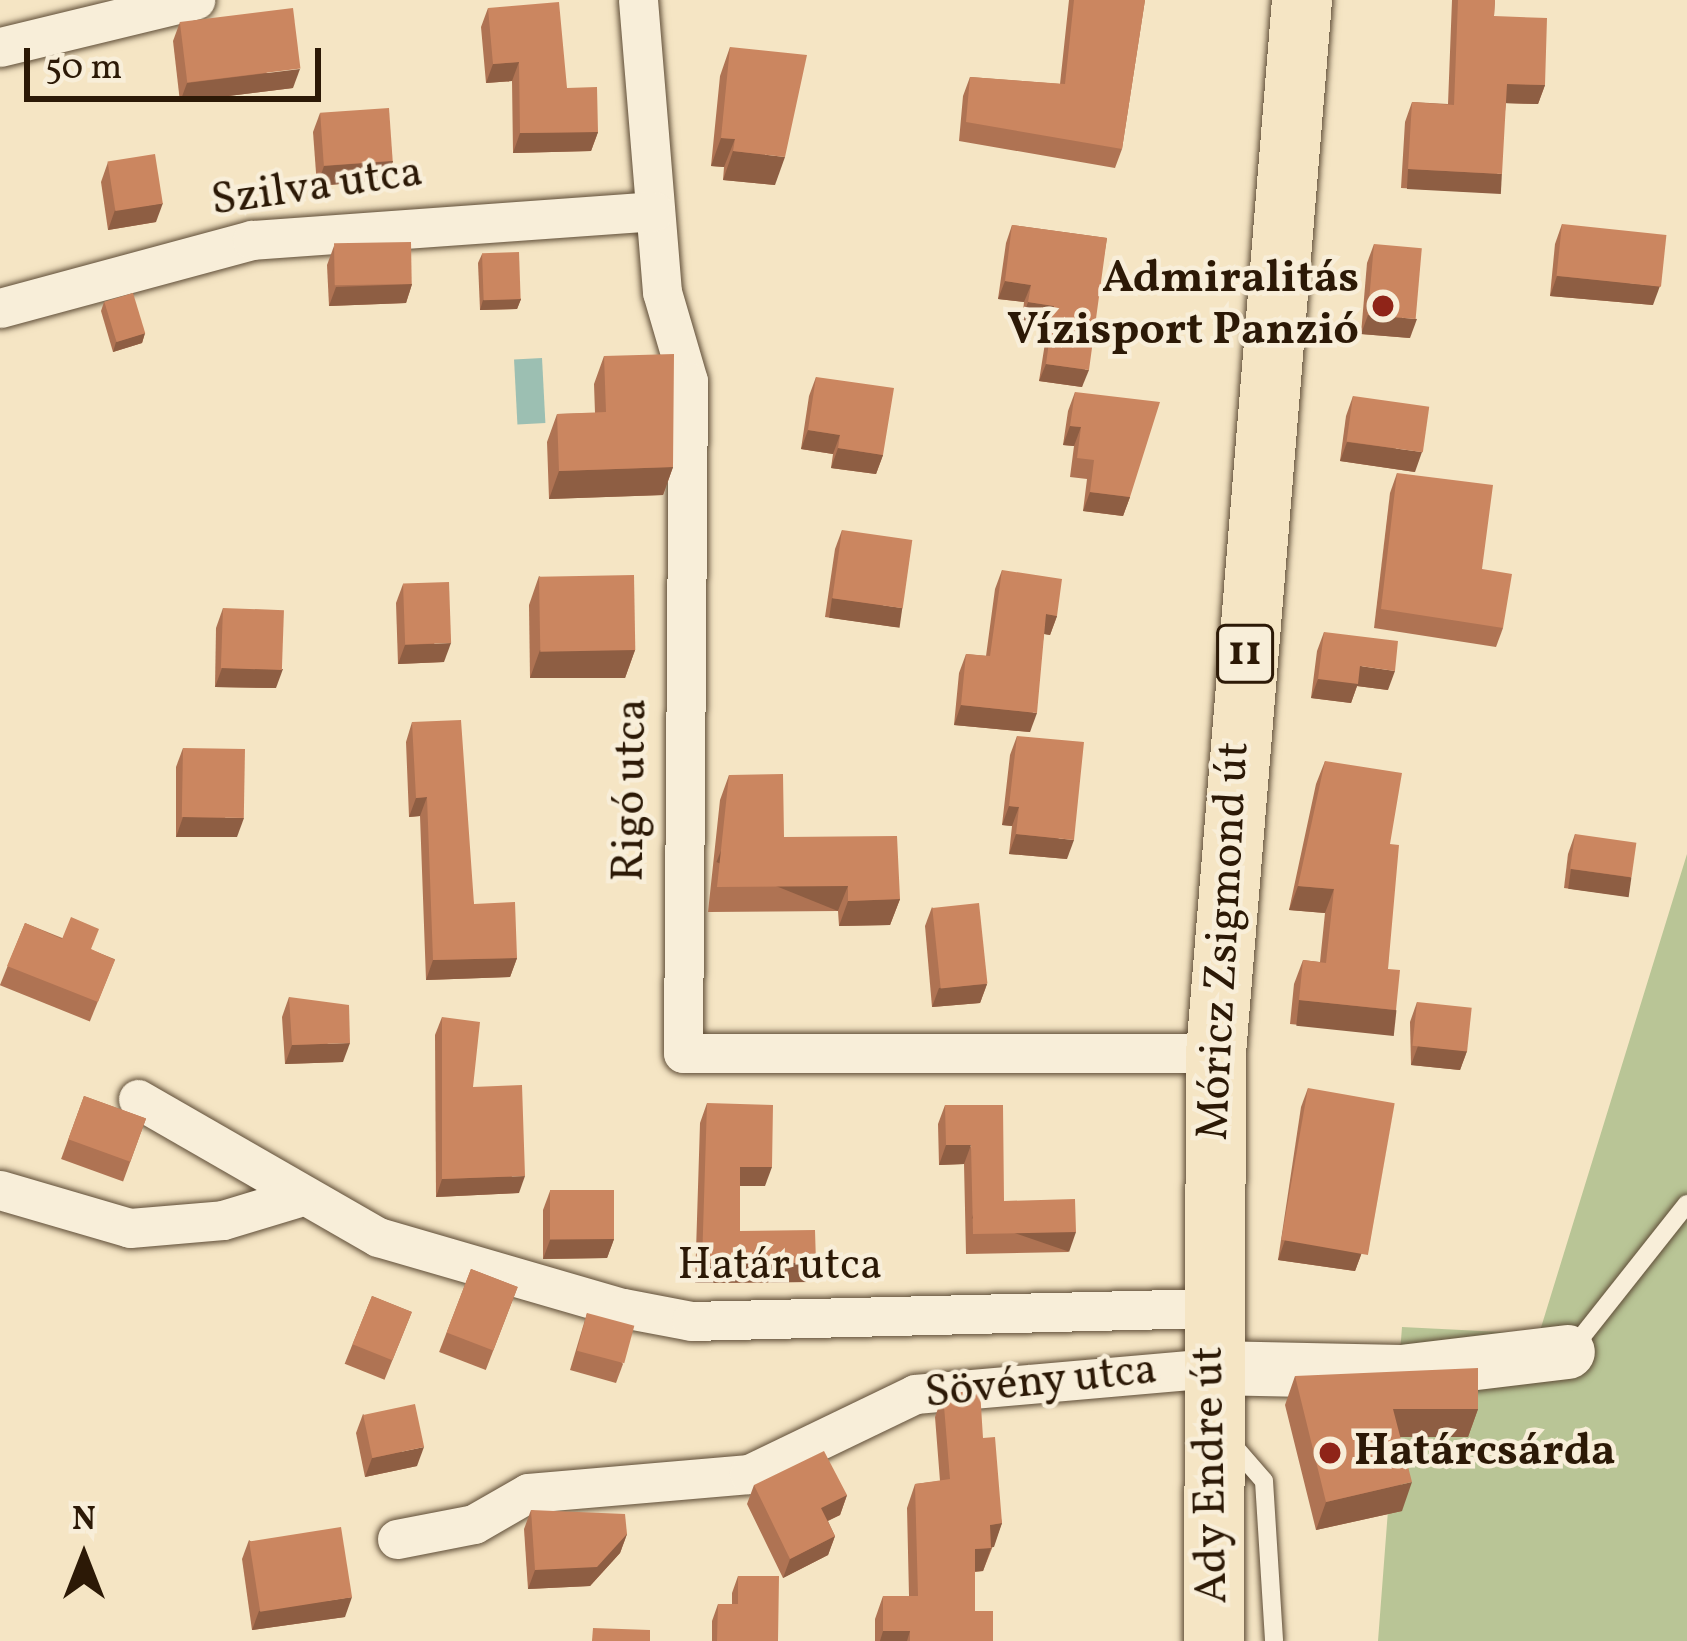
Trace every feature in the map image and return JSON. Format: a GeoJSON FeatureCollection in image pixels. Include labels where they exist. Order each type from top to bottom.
{"type":"FeatureCollection","features":[{"type":"Feature","properties":{"kind":"main road","name":"Móricz Zsigmond út"},"geometry":{"type":"LineString","coordinates":[[1211,1308],[1216,1053],[1301,0]]}},
{"type":"Feature","properties":{"kind":"main road","name":"Ady Endre út"},"geometry":{"type":"LineString","coordinates":[[1211,1308],[1214,1641]]}},
{"type":"Feature","properties":{"kind":"street"},"geometry":{"type":"LineString","coordinates":[[0,47],[195,0]]}},
{"type":"Feature","properties":{"kind":"street","name":"Rigó utca"},"geometry":{"type":"LineString","coordinates":[[638,0],[662,292],[688,381],[683,1053],[1216,1053]]}},
{"type":"Feature","properties":{"kind":"street","name":"Szilva utca"},"geometry":{"type":"LineString","coordinates":[[0,308],[252,240],[654,211]]}},
{"type":"Feature","properties":{"kind":"street","name":"Határ utca"},"geometry":{"type":"LineString","coordinates":[[138,1100],[296,1198],[465,1268],[691,1321],[1211,1308]]}},
{"type":"Feature","properties":{"kind":"street"},"geometry":{"type":"LineString","coordinates":[[0,1190],[130,1228],[223,1220],[296,1198]]}},
{"type":"Feature","properties":{"kind":"street","name":"Sövény utca"},"geometry":{"type":"LineString","coordinates":[[397,1539],[474,1524],[528,1493],[749,1474],[915,1394],[1213,1395],[1402,1372],[1538,1364],[1568,1352]]}},
{"type":"Feature","properties":{"kind":"lane"},"geometry":{"type":"LineString","coordinates":[[1568,1352],[1687,1204]]}},
{"type":"Feature","properties":{"kind":"lane"},"geometry":{"type":"LineString","coordinates":[[1213,1395],[1264,1481],[1274,1641]]}},
{"type":"Feature","properties":{"kind":"green space"},"geometry":{"type":"Polygon","coordinates":[[[1687,854],[1687,1641],[1378,1641],[1402,1327],[1539,1334],[1687,854]]]}},
{"type":"Feature","properties":{"kind":"shaded area"},"geometry":{"type":"Polygon","coordinates":[[[542,358],[545,423],[517,424],[514,359],[542,358]]]}},
{"type":"Feature","properties":{"kind":"building"},"geometry":{"type":"Polygon","coordinates":[[[1074,0],[1145,0],[1122,149],[966,122],[970,77],[1065,84],[1074,0]]]}},
{"type":"Feature","properties":{"kind":"building"},"geometry":{"type":"Polygon","coordinates":[[[1458,0],[1495,0],[1494,16],[1547,18],[1545,85],[1507,84],[1502,174],[1408,169],[1412,102],[1454,105],[1458,0]]]}},
{"type":"Feature","properties":{"kind":"building"},"geometry":{"type":"Polygon","coordinates":[[[559,2],[567,88],[597,87],[598,132],[520,133],[519,62],[493,64],[488,8],[559,2]]]}},
{"type":"Feature","properties":{"kind":"building"},"geometry":{"type":"Polygon","coordinates":[[[293,8],[300,69],[187,82],[180,22],[293,8]]]}},
{"type":"Feature","properties":{"kind":"building"},"geometry":{"type":"Polygon","coordinates":[[[730,47],[807,55],[785,157],[733,151],[735,139],[721,138],[730,47]]]}},
{"type":"Feature","properties":{"kind":"building"},"geometry":{"type":"Polygon","coordinates":[[[389,108],[393,161],[324,166],[320,113],[389,108]]]}},
{"type":"Feature","properties":{"kind":"building"},"geometry":{"type":"Polygon","coordinates":[[[155,154],[163,203],[115,211],[108,162],[155,154]]]}},
{"type":"Feature","properties":{"kind":"building"},"geometry":{"type":"Polygon","coordinates":[[[1562,224],[1666,235],[1661,287],[1557,276],[1562,224]]]}},
{"type":"Feature","properties":{"kind":"building"},"geometry":{"type":"Polygon","coordinates":[[[1012,225],[1107,238],[1089,370],[1046,364],[1054,306],[1028,302],[1031,285],[1005,281],[1012,225]]]}},
{"type":"Feature","properties":{"kind":"building"},"geometry":{"type":"Polygon","coordinates":[[[411,242],[412,284],[335,285],[334,243],[411,242]]]}},
{"type":"Feature","properties":{"kind":"building"},"geometry":{"type":"Polygon","coordinates":[[[1374,244],[1422,248],[1416,319],[1368,315],[1374,244]]]}},
{"type":"Feature","properties":{"kind":"building"},"geometry":{"type":"Polygon","coordinates":[[[519,252],[521,299],[484,300],[482,253],[519,252]]]}},
{"type":"Feature","properties":{"kind":"building"},"geometry":{"type":"Polygon","coordinates":[[[133,293],[145,333],[117,342],[104,302],[133,293]]]}},
{"type":"Feature","properties":{"kind":"building"},"geometry":{"type":"Polygon","coordinates":[[[674,354],[673,467],[559,471],[557,414],[606,412],[604,356],[674,354]]]}},
{"type":"Feature","properties":{"kind":"building"},"geometry":{"type":"Polygon","coordinates":[[[816,377],[894,388],[883,455],[838,448],[840,435],[808,430],[816,377]]]}},
{"type":"Feature","properties":{"kind":"building"},"geometry":{"type":"Polygon","coordinates":[[[1075,392],[1160,402],[1130,497],[1090,492],[1094,460],[1077,458],[1081,427],[1070,426],[1075,392]]]}},
{"type":"Feature","properties":{"kind":"building"},"geometry":{"type":"Polygon","coordinates":[[[1353,396],[1429,407],[1423,452],[1347,442],[1353,396]]]}},
{"type":"Feature","properties":{"kind":"building"},"geometry":{"type":"Polygon","coordinates":[[[1397,473],[1493,485],[1482,569],[1512,574],[1503,628],[1381,609],[1397,473]]]}},
{"type":"Feature","properties":{"kind":"building"},"geometry":{"type":"Polygon","coordinates":[[[842,530],[912,540],[903,608],[832,598],[842,530]]]}},
{"type":"Feature","properties":{"kind":"building"},"geometry":{"type":"Polygon","coordinates":[[[1002,570],[1062,579],[1057,616],[1046,614],[1037,713],[961,705],[966,654],[990,656],[1002,570]]]}},
{"type":"Feature","properties":{"kind":"building"},"geometry":{"type":"Polygon","coordinates":[[[634,575],[635,650],[540,652],[539,577],[634,575]]]}},
{"type":"Feature","properties":{"kind":"building"},"geometry":{"type":"Polygon","coordinates":[[[449,582],[451,643],[405,645],[403,584],[449,582]]]}},
{"type":"Feature","properties":{"kind":"building"},"geometry":{"type":"Polygon","coordinates":[[[223,608],[284,610],[282,670],[221,668],[223,608]]]}},
{"type":"Feature","properties":{"kind":"building"},"geometry":{"type":"Polygon","coordinates":[[[1324,632],[1398,641],[1395,671],[1360,666],[1358,684],[1318,679],[1324,632]]]}},
{"type":"Feature","properties":{"kind":"building"},"geometry":{"type":"Polygon","coordinates":[[[461,720],[474,904],[515,902],[517,958],[433,960],[427,797],[416,798],[412,722],[461,720]]]}},
{"type":"Feature","properties":{"kind":"building"},"geometry":{"type":"Polygon","coordinates":[[[1017,736],[1084,742],[1074,840],[1016,834],[1019,807],[1009,806],[1017,736]]]}},
{"type":"Feature","properties":{"kind":"building"},"geometry":{"type":"Polygon","coordinates":[[[183,748],[245,749],[244,818],[182,817],[183,748]]]}},
{"type":"Feature","properties":{"kind":"building"},"geometry":{"type":"Polygon","coordinates":[[[1325,761],[1402,773],[1390,844],[1399,845],[1388,969],[1400,970],[1396,1010],[1299,1000],[1303,960],[1326,963],[1334,889],[1298,886],[1325,761]]]}},
{"type":"Feature","properties":{"kind":"building"},"geometry":{"type":"Polygon","coordinates":[[[783,774],[784,837],[897,836],[900,899],[848,901],[848,886],[717,887],[729,775],[783,774]]]}},
{"type":"Feature","properties":{"kind":"building"},"geometry":{"type":"Polygon","coordinates":[[[1575,834],[1636,843],[1632,877],[1570,869],[1575,834]]]}},
{"type":"Feature","properties":{"kind":"building"},"geometry":{"type":"Polygon","coordinates":[[[979,903],[987,984],[941,988],[932,908],[979,903]]]}},
{"type":"Feature","properties":{"kind":"building"},"geometry":{"type":"Polygon","coordinates":[[[71,917],[99,929],[91,949],[115,960],[98,1002],[7,966],[25,923],[62,939],[71,917]]]}},
{"type":"Feature","properties":{"kind":"building"},"geometry":{"type":"Polygon","coordinates":[[[289,997],[349,1005],[350,1043],[292,1045],[289,997]]]}},
{"type":"Feature","properties":{"kind":"building"},"geometry":{"type":"Polygon","coordinates":[[[1417,1002],[1472,1008],[1467,1052],[1412,1046],[1417,1002]]]}},
{"type":"Feature","properties":{"kind":"building"},"geometry":{"type":"Polygon","coordinates":[[[442,1017],[480,1022],[473,1087],[522,1085],[525,1176],[442,1179],[442,1017]]]}},
{"type":"Feature","properties":{"kind":"building"},"geometry":{"type":"Polygon","coordinates":[[[1308,1088],[1395,1103],[1368,1255],[1281,1240],[1308,1088]]]}},
{"type":"Feature","properties":{"kind":"building"},"geometry":{"type":"Polygon","coordinates":[[[84,1096],[146,1119],[130,1162],[68,1139],[84,1096]]]}},
{"type":"Feature","properties":{"kind":"building"},"geometry":{"type":"Polygon","coordinates":[[[707,1103],[773,1105],[772,1167],[740,1167],[740,1231],[815,1230],[816,1263],[702,1263],[707,1103]]]}},
{"type":"Feature","properties":{"kind":"building"},"geometry":{"type":"Polygon","coordinates":[[[945,1105],[1003,1105],[1004,1201],[1075,1199],[1076,1232],[973,1234],[971,1145],[946,1145],[945,1105]]]}},
{"type":"Feature","properties":{"kind":"building"},"geometry":{"type":"Polygon","coordinates":[[[550,1190],[614,1190],[614,1239],[550,1239],[550,1190]]]}},
{"type":"Feature","properties":{"kind":"building"},"geometry":{"type":"Polygon","coordinates":[[[471,1269],[518,1287],[493,1350],[447,1332],[471,1269]]]}},
{"type":"Feature","properties":{"kind":"building"},"geometry":{"type":"Polygon","coordinates":[[[372,1296],[412,1312],[392,1360],[353,1344],[372,1296]]]}},
{"type":"Feature","properties":{"kind":"building"},"geometry":{"type":"Polygon","coordinates":[[[587,1313],[634,1326],[624,1363],[577,1351],[587,1313]]]}},
{"type":"Feature","properties":{"kind":"building"},"geometry":{"type":"Polygon","coordinates":[[[1478,1368],[1478,1409],[1393,1409],[1412,1482],[1326,1502],[1295,1376],[1478,1368]]]}},
{"type":"Feature","properties":{"kind":"building"},"geometry":{"type":"Polygon","coordinates":[[[980,1390],[983,1438],[995,1437],[1002,1523],[990,1525],[991,1548],[975,1549],[975,1611],[993,1611],[993,1641],[910,1641],[910,1631],[883,1631],[883,1596],[918,1596],[915,1484],[950,1479],[943,1394],[980,1390]]]}},
{"type":"Feature","properties":{"kind":"building"},"geometry":{"type":"Polygon","coordinates":[[[415,1404],[424,1447],[372,1458],[363,1415],[415,1404]]]}},
{"type":"Feature","properties":{"kind":"building"},"geometry":{"type":"Polygon","coordinates":[[[824,1451],[847,1495],[821,1508],[835,1536],[790,1559],[754,1485],[824,1451]]]}},
{"type":"Feature","properties":{"kind":"building"},"geometry":{"type":"Polygon","coordinates":[[[531,1510],[625,1514],[627,1534],[597,1567],[535,1570],[531,1510]]]}},
{"type":"Feature","properties":{"kind":"building"},"geometry":{"type":"Polygon","coordinates":[[[341,1527],[352,1597],[260,1612],[249,1542],[341,1527]]]}},
{"type":"Feature","properties":{"kind":"building"},"geometry":{"type":"Polygon","coordinates":[[[738,1576],[779,1576],[778,1641],[717,1641],[718,1604],[738,1604],[738,1576]]]}},
{"type":"Feature","properties":{"kind":"building"},"geometry":{"type":"Polygon","coordinates":[[[593,1628],[650,1630],[650,1641],[592,1641],[593,1628]]]}},
{"type":"Feature","properties":{"kind":"place","name":"Admiralitás Vízisport Panzió"},"geometry":{"type":"Point","coordinates":[1383,306]}},
{"type":"Feature","properties":{"kind":"place","name":"Határcsárda"},"geometry":{"type":"Point","coordinates":[1330,1453]}}]}
